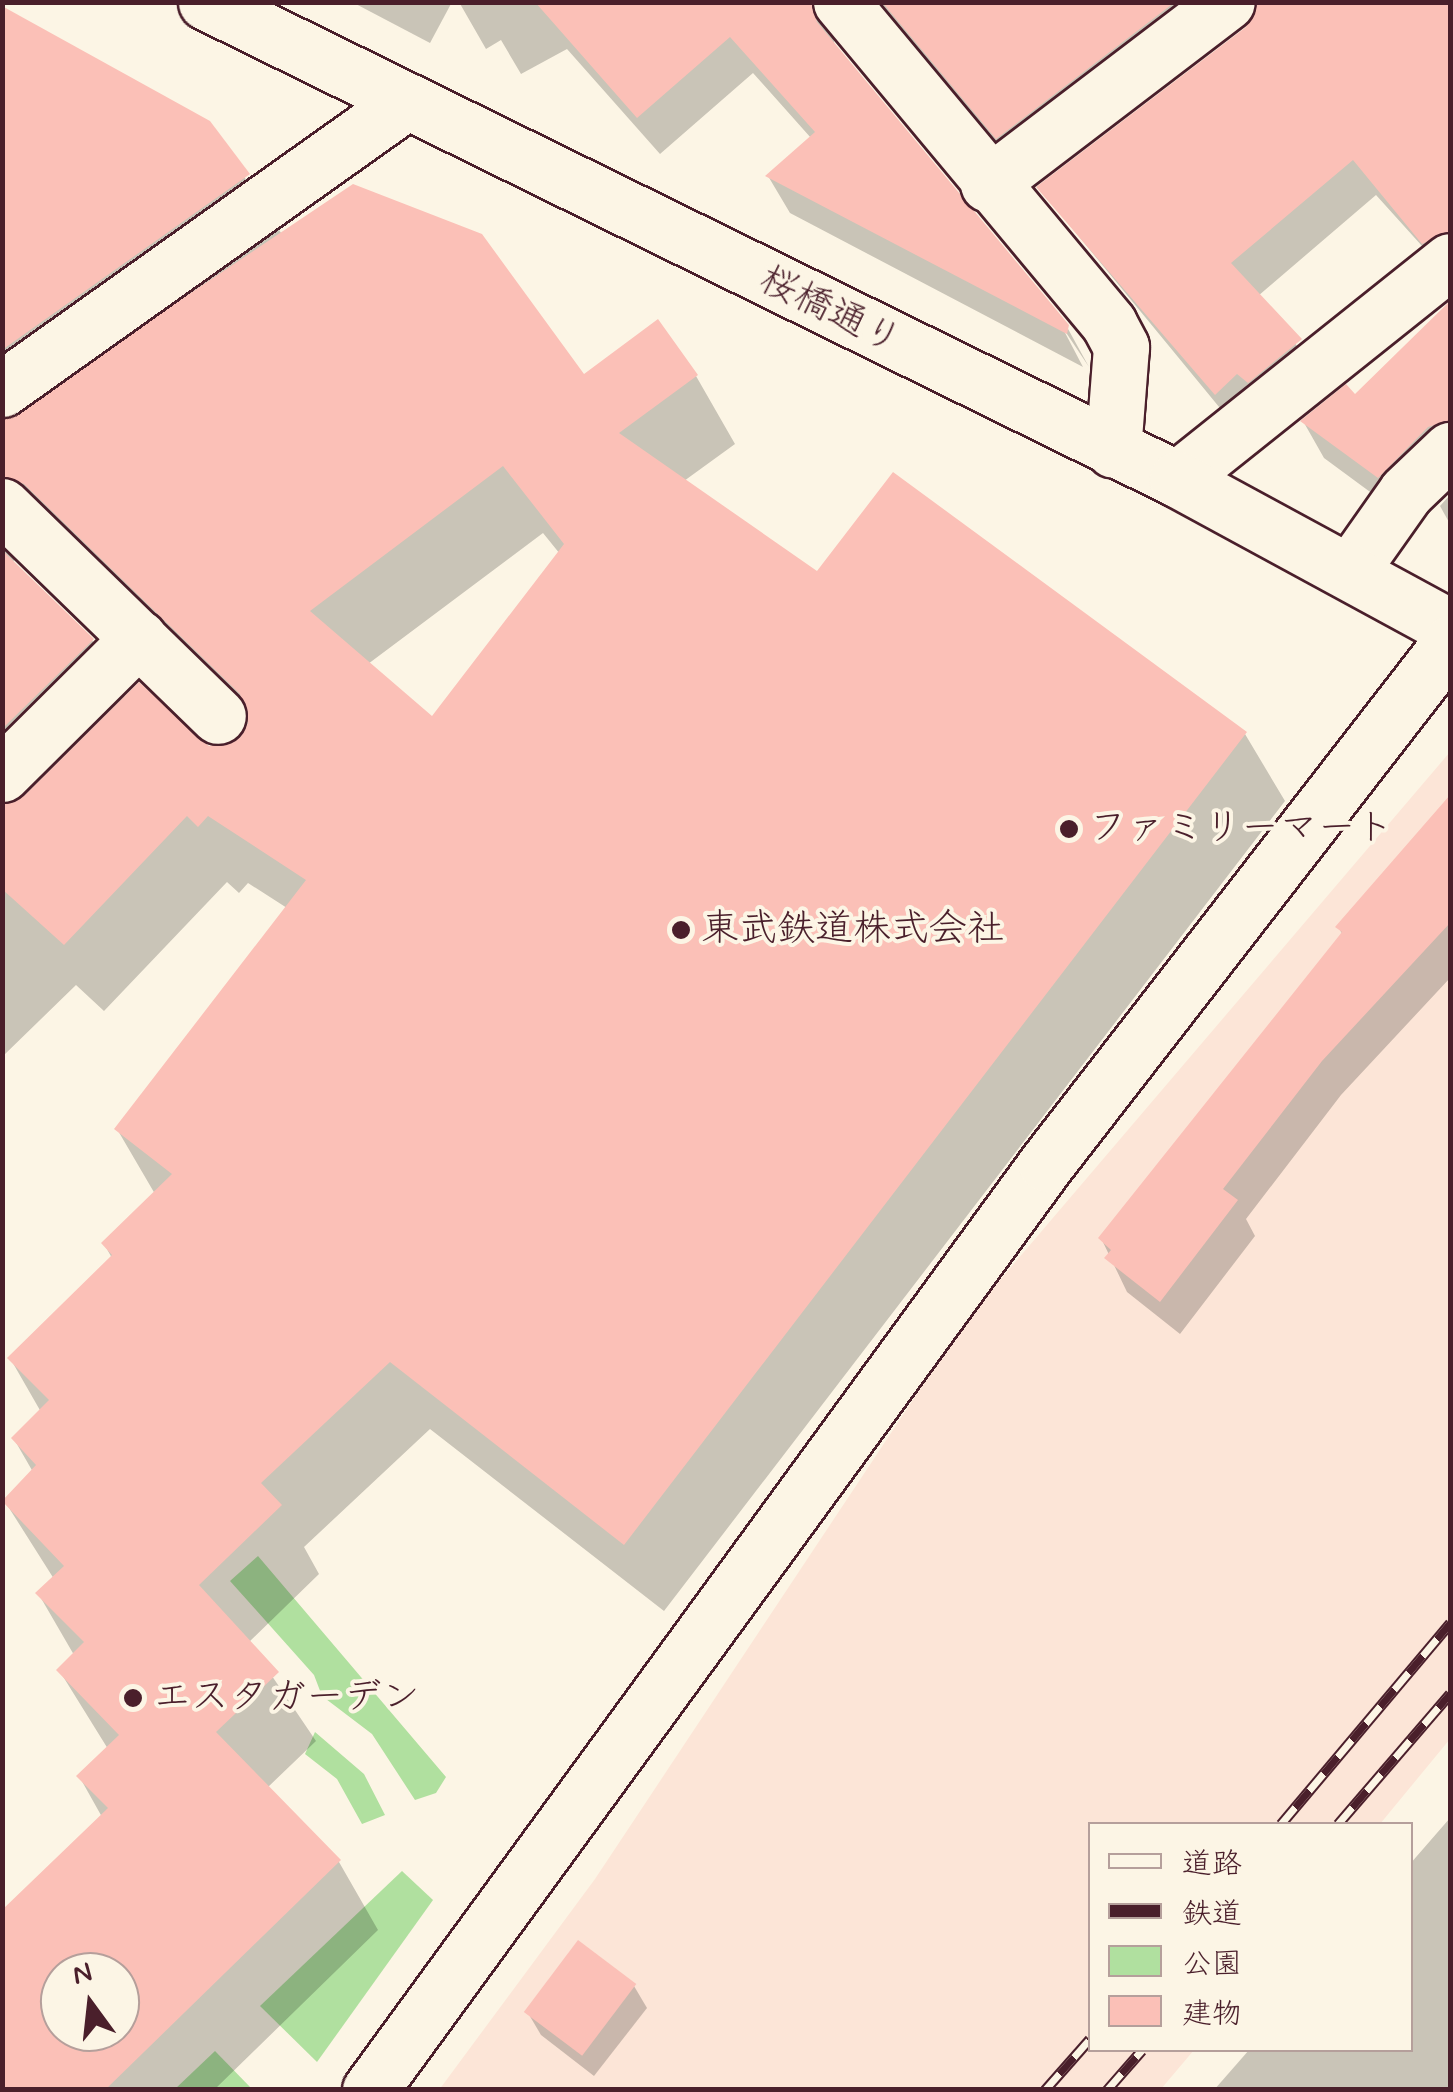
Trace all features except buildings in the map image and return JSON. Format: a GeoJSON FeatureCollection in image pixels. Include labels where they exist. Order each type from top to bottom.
{"type":"FeatureCollection","features":[{"type":"Feature","properties":{"kind":"street","name":"桜橋通り"},"geometry":{"type":"LineString","coordinates":[[206,2],[1112,450],[1178,479],[1450,627]]}},
{"type":"Feature","properties":{"kind":"street"},"geometry":{"type":"LineString","coordinates":[[841,2],[1121,347],[1112,450]]}},
{"type":"Feature","properties":{"kind":"street"},"geometry":{"type":"LineString","coordinates":[[988,184],[1225,3]]}},
{"type":"Feature","properties":{"kind":"street"},"geometry":{"type":"LineString","coordinates":[[2,389],[407,101]]}},
{"type":"Feature","properties":{"kind":"street"},"geometry":{"type":"LineString","coordinates":[[1178,479],[1450,261]]}},
{"type":"Feature","properties":{"kind":"street"},"geometry":{"type":"LineString","coordinates":[[1351,570],[1406,492],[1450,450]]}},
{"type":"Feature","properties":{"kind":"street"},"geometry":{"type":"LineString","coordinates":[[2,506],[218,716]]}},
{"type":"Feature","properties":{"kind":"street"},"geometry":{"type":"LineString","coordinates":[[2,774],[139,638]]}},
{"type":"Feature","properties":{"kind":"street"},"geometry":{"type":"LineString","coordinates":[[370,2090],[1046,1164],[1450,642]]}},
{"type":"Feature","properties":{"kind":"shaded area"},"geometry":{"type":"Polygon","coordinates":[[[1450,752],[1450,1739],[1382,1822],[1088,1822],[1088,2052],[1192,2052],[1161,2089],[439,2090],[595,1879],[966,1320],[1450,752]]]}},
{"type":"Feature","properties":{"kind":"green space"},"geometry":{"type":"Polygon","coordinates":[[[258,1556],[446,1777],[436,1793],[415,1800],[372,1734],[322,1696],[314,1675],[230,1581],[258,1556]]]}},
{"type":"Feature","properties":{"kind":"green space"},"geometry":{"type":"Polygon","coordinates":[[[315,1732],[364,1774],[385,1815],[362,1824],[337,1779],[305,1754],[315,1732]]]}},
{"type":"Feature","properties":{"kind":"green space"},"geometry":{"type":"Polygon","coordinates":[[[402,1871],[433,1900],[317,2062],[260,2006],[402,1871]]]}},
{"type":"Feature","properties":{"kind":"green space"},"geometry":{"type":"Polygon","coordinates":[[[215,2051],[252,2089],[175,2089],[215,2051]]]}},
{"type":"Feature","properties":{"kind":"railway"},"geometry":{"type":"LineString","coordinates":[[1283,1822],[1450,1623]]}},
{"type":"Feature","properties":{"kind":"railway"},"geometry":{"type":"LineString","coordinates":[[1340,1822],[1450,1694]]}},
{"type":"Feature","properties":{"kind":"railway"},"geometry":{"type":"LineString","coordinates":[[1045,2090],[1088,2041]]}},
{"type":"Feature","properties":{"kind":"railway"},"geometry":{"type":"LineString","coordinates":[[1107,2090],[1140,2052]]}},
{"type":"Feature","properties":{"kind":"place","name":"ファミリーマート"},"geometry":{"type":"Point","coordinates":[1069,829]}},
{"type":"Feature","properties":{"kind":"place","name":"東武鉄道株式会社"},"geometry":{"type":"Point","coordinates":[681,930]}},
{"type":"Feature","properties":{"kind":"place","name":"エスタガーデン"},"geometry":{"type":"Point","coordinates":[133,1698]}}]}
